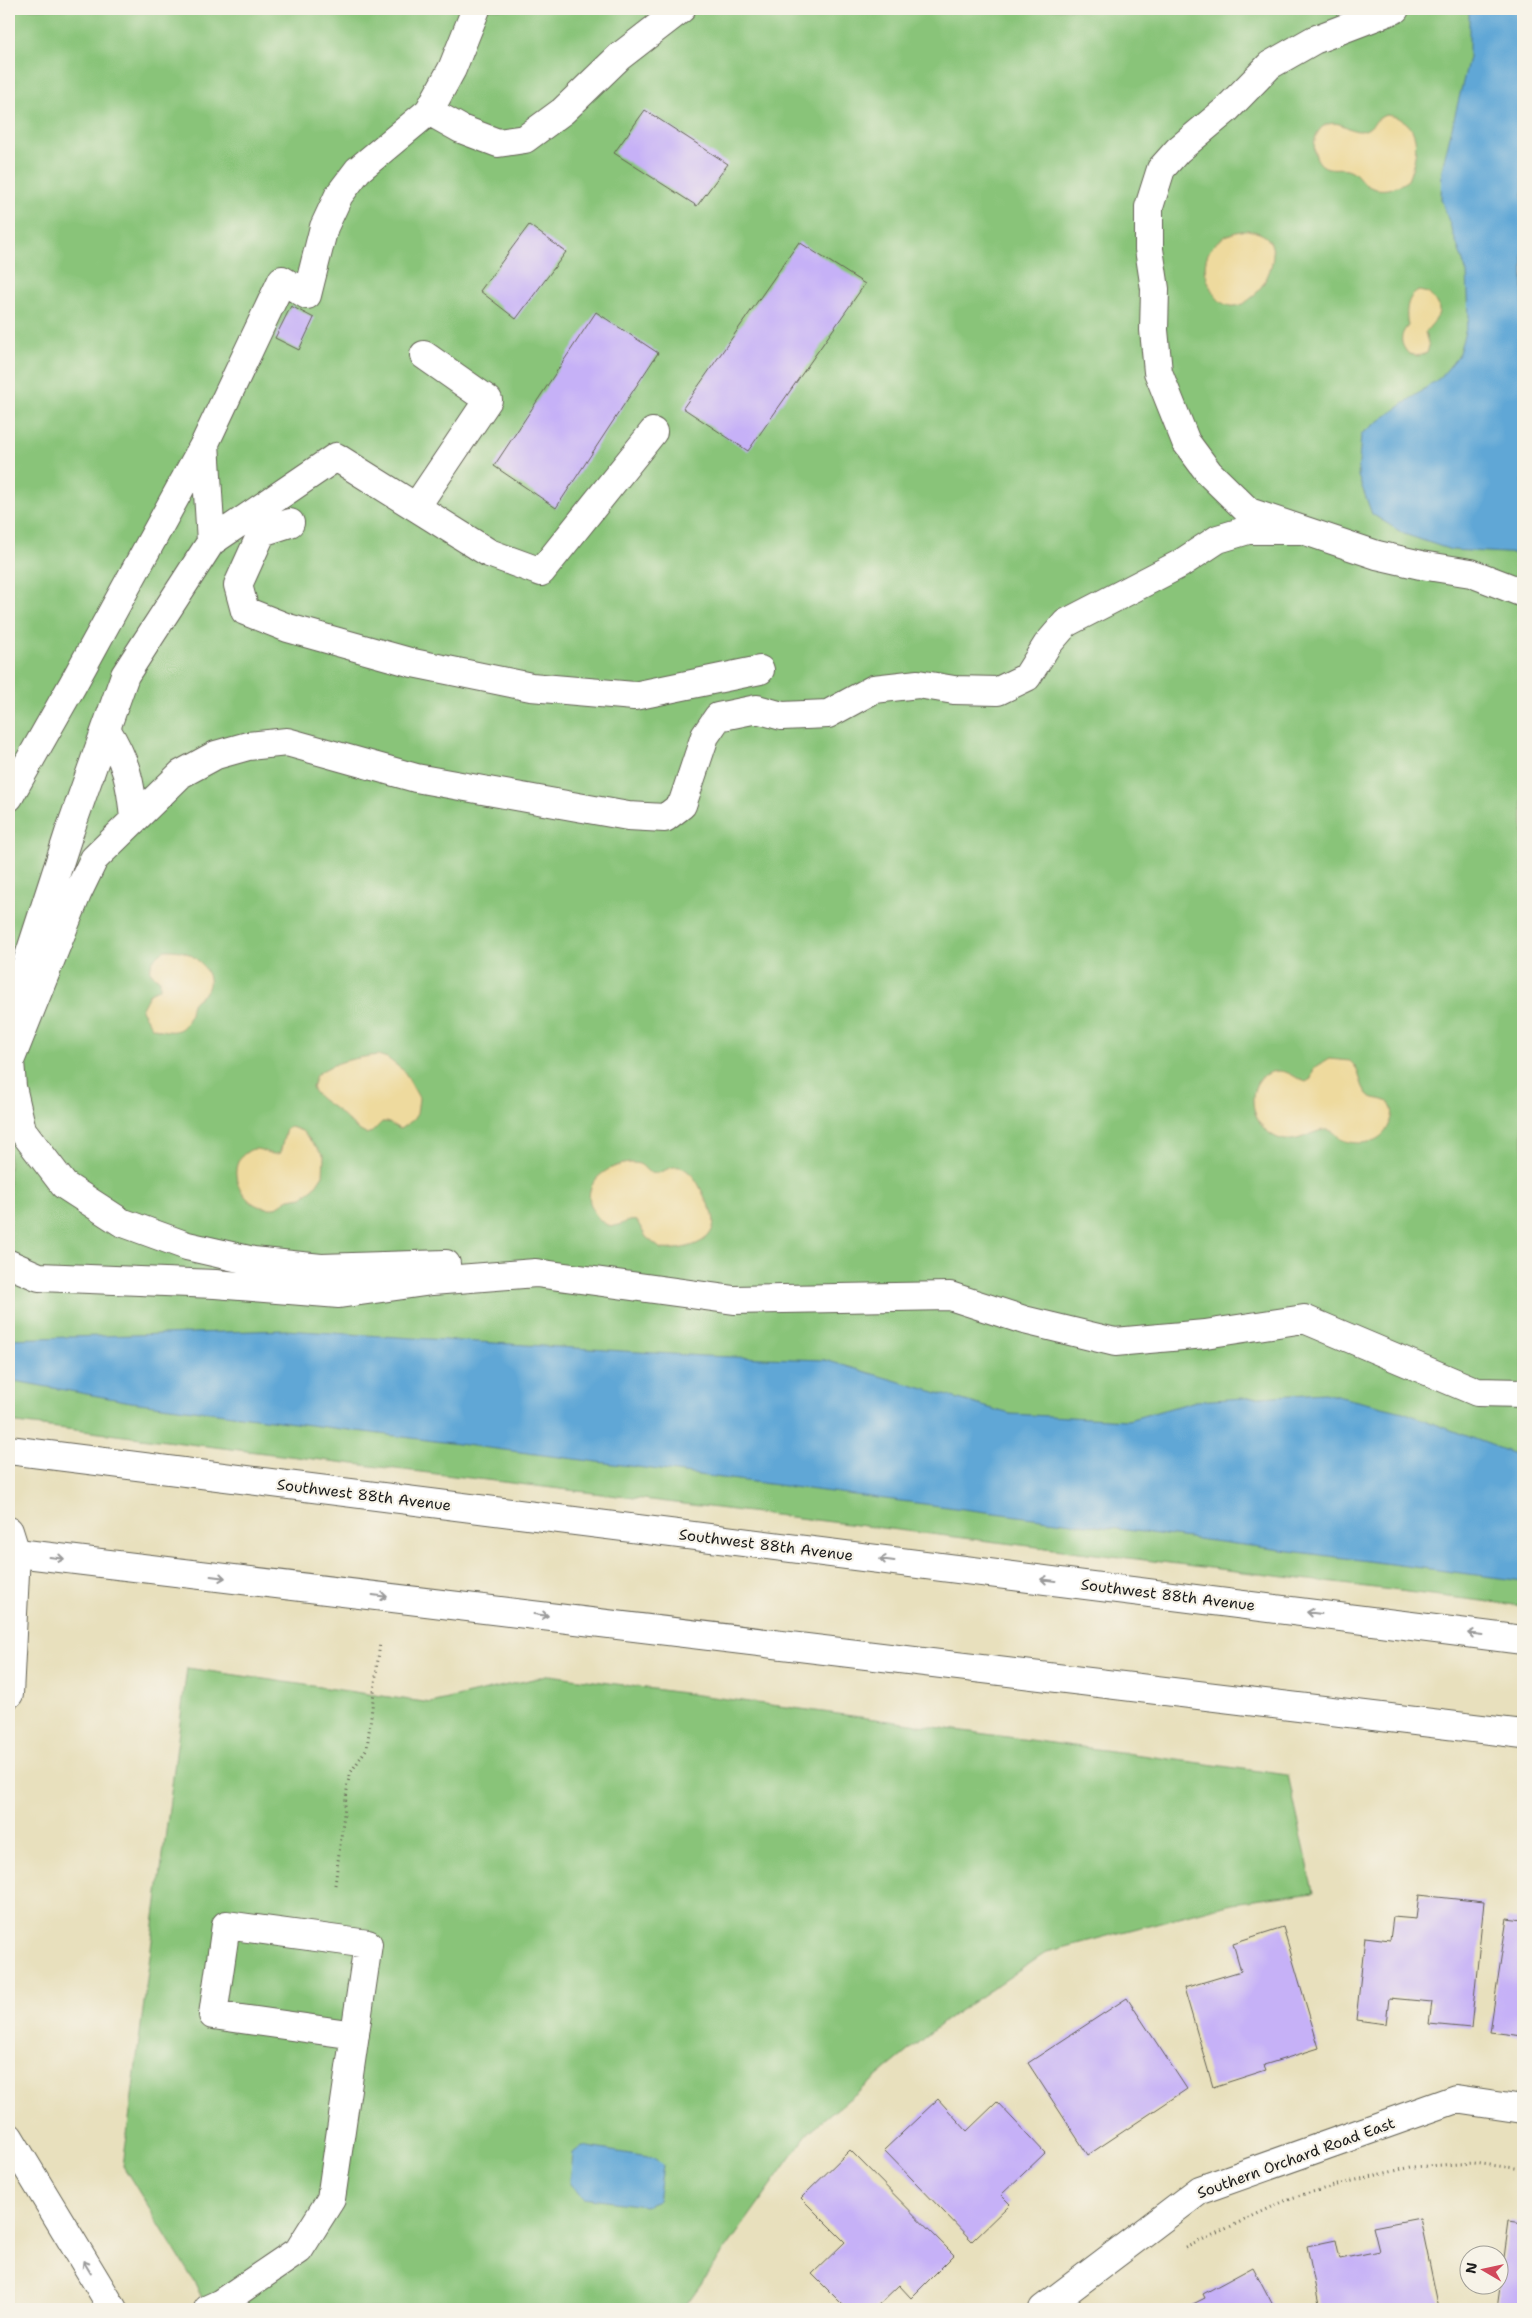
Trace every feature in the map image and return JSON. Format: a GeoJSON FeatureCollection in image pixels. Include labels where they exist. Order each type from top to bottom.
{"type":"FeatureCollection","features":[{"type":"Feature","properties":{"kind":"main road"},"geometry":{"type":"LineString","coordinates":[[9,797],[205,444],[282,280],[307,295],[324,227],[339,196],[358,170],[429,112],[452,69],[476,9]]}},
{"type":"Feature","properties":{"kind":"main road"},"geometry":{"type":"LineString","coordinates":[[429,112],[461,129],[498,142],[525,139],[563,111],[619,57],[681,9]]}},
{"type":"Feature","properties":{"kind":"main road"},"geometry":{"type":"LineString","coordinates":[[1395,9],[1314,40],[1270,65],[1226,110],[1178,150],[1162,169],[1149,207],[1149,249],[1154,289],[1154,330],[1158,372],[1186,442],[1209,473],[1249,512],[1377,555],[1421,565],[1471,573],[1523,593]]}},
{"type":"Feature","properties":{"kind":"main road"},"geometry":{"type":"LineString","coordinates":[[416,507],[488,400],[424,356]]}},
{"type":"Feature","properties":{"kind":"main road"},"geometry":{"type":"LineString","coordinates":[[9,1018],[69,833],[126,675],[211,542],[336,458],[489,552],[541,572],[653,432]]}},
{"type":"Feature","properties":{"kind":"main road"},"geometry":{"type":"LineString","coordinates":[[205,444],[211,542]]}},
{"type":"Feature","properties":{"kind":"main road"},"geometry":{"type":"LineString","coordinates":[[290,524],[262,532],[238,585],[245,611],[288,628],[413,663],[531,687],[634,696],[760,670]]}},
{"type":"Feature","properties":{"kind":"main road"},"geometry":{"type":"LineString","coordinates":[[446,1264],[321,1268],[253,1261],[187,1246],[120,1222],[64,1185],[22,1130],[12,1088],[10,1061],[77,894],[94,859],[181,774],[216,755],[248,746],[287,742],[416,778],[628,816],[665,818],[682,805],[704,736],[718,717],[757,708],[782,716],[828,714],[874,689],[918,684],[954,690],[998,691],[1027,677],[1047,645],[1066,623],[1180,564],[1218,539],[1248,530],[1299,530]]}},
{"type":"Feature","properties":{"kind":"main road"},"geometry":{"type":"LineString","coordinates":[[106,729],[118,748],[132,786],[134,819]]}},
{"type":"Feature","properties":{"kind":"main road"},"geometry":{"type":"LineString","coordinates":[[9,1264],[39,1277],[215,1284],[339,1294],[432,1281],[536,1273],[734,1300],[950,1296],[1024,1320],[1115,1342],[1205,1334],[1304,1319],[1477,1392],[1523,1393]]}},
{"type":"Feature","properties":{"kind":"main road","name":"Southwest 88th Avenue"},"geometry":{"type":"LineString","coordinates":[[9,1450],[1523,1640]]}},
{"type":"Feature","properties":{"kind":"main road"},"geometry":{"type":"LineString","coordinates":[[9,1694],[11,1545],[1523,1734]]}},
{"type":"Feature","properties":{"kind":"main road"},"geometry":{"type":"LineString","coordinates":[[208,2309],[221,2303],[299,2250],[331,2199],[355,2035],[368,1944],[226,1925],[213,2015],[355,2035]]}},
{"type":"Feature","properties":{"kind":"main road","name":"Southern Orchard Road East"},"geometry":{"type":"LineString","coordinates":[[1043,2309],[1200,2190],[1456,2099],[1523,2109]]}},
{"type":"Feature","properties":{"kind":"main road"},"geometry":{"type":"LineString","coordinates":[[9,2137],[112,2309]]}},
{"type":"Feature","properties":{"kind":"path"},"geometry":{"type":"LineString","coordinates":[[335,1885],[348,1782],[351,1772],[367,1748],[370,1733],[380,1643]]}},
{"type":"Feature","properties":{"kind":"path"},"geometry":{"type":"LineString","coordinates":[[1183,2249],[1291,2198],[1411,2167],[1474,2163],[1523,2169]]}},
{"type":"Feature","properties":{"kind":"green space"},"geometry":{"type":"Polygon","coordinates":[[[9,9],[1523,9],[1523,1606],[9,1422],[9,9]]]}},
{"type":"Feature","properties":{"kind":"green space"},"geometry":{"type":"Polygon","coordinates":[[[187,1668],[431,1703],[550,1675],[1288,1775],[1314,1892],[1232,1903],[1047,1952],[947,2019],[810,2131],[683,2309],[207,2309],[195,2283],[123,2166],[187,1668]]]}},
{"type":"Feature","properties":{"kind":"sand"},"geometry":{"type":"Polygon","coordinates":[[[1386,115],[1407,123],[1412,130],[1416,149],[1408,180],[1391,188],[1374,188],[1368,186],[1348,169],[1325,167],[1318,161],[1314,143],[1319,131],[1323,127],[1333,123],[1361,131],[1386,115]]]}},
{"type":"Feature","properties":{"kind":"sand"},"geometry":{"type":"Polygon","coordinates":[[[1247,230],[1263,235],[1270,242],[1273,254],[1271,268],[1264,282],[1254,295],[1243,303],[1231,306],[1219,300],[1209,284],[1205,263],[1212,247],[1219,240],[1227,235],[1247,230]]]}},
{"type":"Feature","properties":{"kind":"sand"},"geometry":{"type":"Polygon","coordinates":[[[1419,291],[1428,293],[1438,305],[1439,310],[1436,318],[1425,333],[1429,346],[1427,353],[1418,356],[1409,354],[1402,344],[1402,336],[1408,326],[1407,311],[1409,302],[1411,297],[1419,291]]]}},
{"type":"Feature","properties":{"kind":"sand"},"geometry":{"type":"Polygon","coordinates":[[[165,950],[182,951],[194,957],[203,966],[209,977],[207,991],[192,1004],[190,1015],[185,1024],[182,1028],[173,1031],[152,1027],[141,1010],[150,993],[160,988],[160,980],[151,973],[151,965],[156,957],[165,950]]]}},
{"type":"Feature","properties":{"kind":"sand"},"geometry":{"type":"Polygon","coordinates":[[[378,1055],[387,1058],[404,1071],[419,1098],[417,1114],[413,1120],[400,1129],[387,1122],[382,1122],[372,1132],[366,1134],[356,1128],[312,1088],[316,1075],[330,1066],[353,1059],[378,1055]]]}},
{"type":"Feature","properties":{"kind":"sand"},"geometry":{"type":"Polygon","coordinates":[[[1329,1059],[1350,1061],[1354,1065],[1368,1095],[1389,1103],[1392,1109],[1392,1116],[1385,1132],[1374,1140],[1361,1143],[1340,1139],[1333,1132],[1325,1130],[1297,1139],[1286,1140],[1275,1137],[1258,1120],[1253,1102],[1256,1085],[1268,1073],[1278,1071],[1306,1082],[1311,1079],[1314,1068],[1329,1059]]]}},
{"type":"Feature","properties":{"kind":"sand"},"geometry":{"type":"Polygon","coordinates":[[[291,1127],[302,1131],[324,1156],[323,1175],[315,1187],[302,1197],[289,1199],[275,1208],[258,1206],[244,1195],[240,1188],[236,1172],[237,1164],[251,1150],[256,1149],[271,1154],[280,1153],[286,1129],[291,1127]]]}},
{"type":"Feature","properties":{"kind":"sand"},"geometry":{"type":"Polygon","coordinates":[[[630,1163],[640,1164],[652,1173],[675,1167],[686,1170],[699,1186],[712,1211],[714,1225],[711,1233],[697,1244],[688,1247],[661,1249],[646,1237],[637,1221],[633,1220],[612,1226],[600,1220],[590,1202],[592,1185],[604,1172],[630,1163]]]}},
{"type":"Feature","properties":{"kind":"water"},"geometry":{"type":"Polygon","coordinates":[[[1469,9],[1523,9],[1523,554],[1451,550],[1404,534],[1372,514],[1358,476],[1361,434],[1441,377],[1458,356],[1469,318],[1467,273],[1441,199],[1442,169],[1469,57],[1469,9]]]}},
{"type":"Feature","properties":{"kind":"water"},"geometry":{"type":"Polygon","coordinates":[[[285,1330],[703,1356],[825,1360],[1010,1414],[1128,1420],[1196,1401],[1324,1393],[1403,1412],[1523,1457],[1523,1581],[131,1402],[9,1380],[9,1339],[285,1330]]]}},
{"type":"Feature","properties":{"kind":"water"},"geometry":{"type":"Polygon","coordinates":[[[582,2146],[654,2158],[663,2166],[658,2201],[645,2206],[583,2198],[570,2184],[573,2153],[582,2146]]]}},
{"type":"Feature","properties":{"kind":"building"},"geometry":{"type":"Polygon","coordinates":[[[645,110],[728,164],[697,206],[614,153],[645,110]]]}},
{"type":"Feature","properties":{"kind":"building"},"geometry":{"type":"Polygon","coordinates":[[[529,225],[566,252],[516,319],[480,291],[529,225]]]}},
{"type":"Feature","properties":{"kind":"building"},"geometry":{"type":"Polygon","coordinates":[[[799,242],[865,284],[748,451],[683,408],[799,242]]]}},
{"type":"Feature","properties":{"kind":"building"},"geometry":{"type":"Polygon","coordinates":[[[291,306],[314,318],[299,350],[275,338],[291,306]]]}},
{"type":"Feature","properties":{"kind":"building"},"geometry":{"type":"Polygon","coordinates":[[[596,312],[658,353],[556,508],[494,466],[596,312]]]}},
{"type":"Feature","properties":{"kind":"building"},"geometry":{"type":"Polygon","coordinates":[[[1419,1895],[1484,1902],[1471,2028],[1429,2024],[1432,2002],[1389,1998],[1386,2024],[1356,2020],[1365,1937],[1390,1940],[1393,1917],[1416,1919],[1419,1895]]]}},
{"type":"Feature","properties":{"kind":"building"},"geometry":{"type":"Polygon","coordinates":[[[1507,1918],[1523,1920],[1523,2036],[1490,2032],[1507,1918]]]}},
{"type":"Feature","properties":{"kind":"building"},"geometry":{"type":"Polygon","coordinates":[[[1283,1927],[1319,2048],[1264,2065],[1266,2070],[1213,2087],[1184,1988],[1241,1971],[1233,1943],[1283,1927]]]}},
{"type":"Feature","properties":{"kind":"building"},"geometry":{"type":"Polygon","coordinates":[[[1127,1998],[1187,2089],[1088,2155],[1028,2063],[1127,1998]]]}},
{"type":"Feature","properties":{"kind":"building"},"geometry":{"type":"Polygon","coordinates":[[[938,2099],[967,2131],[997,2102],[1045,2153],[1001,2195],[1010,2204],[972,2241],[884,2150],[938,2099]]]}},
{"type":"Feature","properties":{"kind":"building"},"geometry":{"type":"Polygon","coordinates":[[[850,2150],[954,2255],[911,2298],[899,2285],[874,2309],[847,2309],[812,2274],[845,2242],[801,2198],[850,2150]]]}},
{"type":"Feature","properties":{"kind":"building"},"geometry":{"type":"Polygon","coordinates":[[[1420,2218],[1439,2309],[1320,2309],[1307,2246],[1336,2240],[1340,2259],[1379,2251],[1373,2227],[1420,2218]]]}},
{"type":"Feature","properties":{"kind":"building"},"geometry":{"type":"Polygon","coordinates":[[[1509,2221],[1523,2223],[1523,2309],[1497,2309],[1499,2296],[1510,2296],[1510,2246],[1506,2246],[1509,2221]]]}},
{"type":"Feature","properties":{"kind":"building"},"geometry":{"type":"Polygon","coordinates":[[[1253,2267],[1275,2309],[1183,2309],[1205,2298],[1203,2294],[1253,2267]]]}}]}
